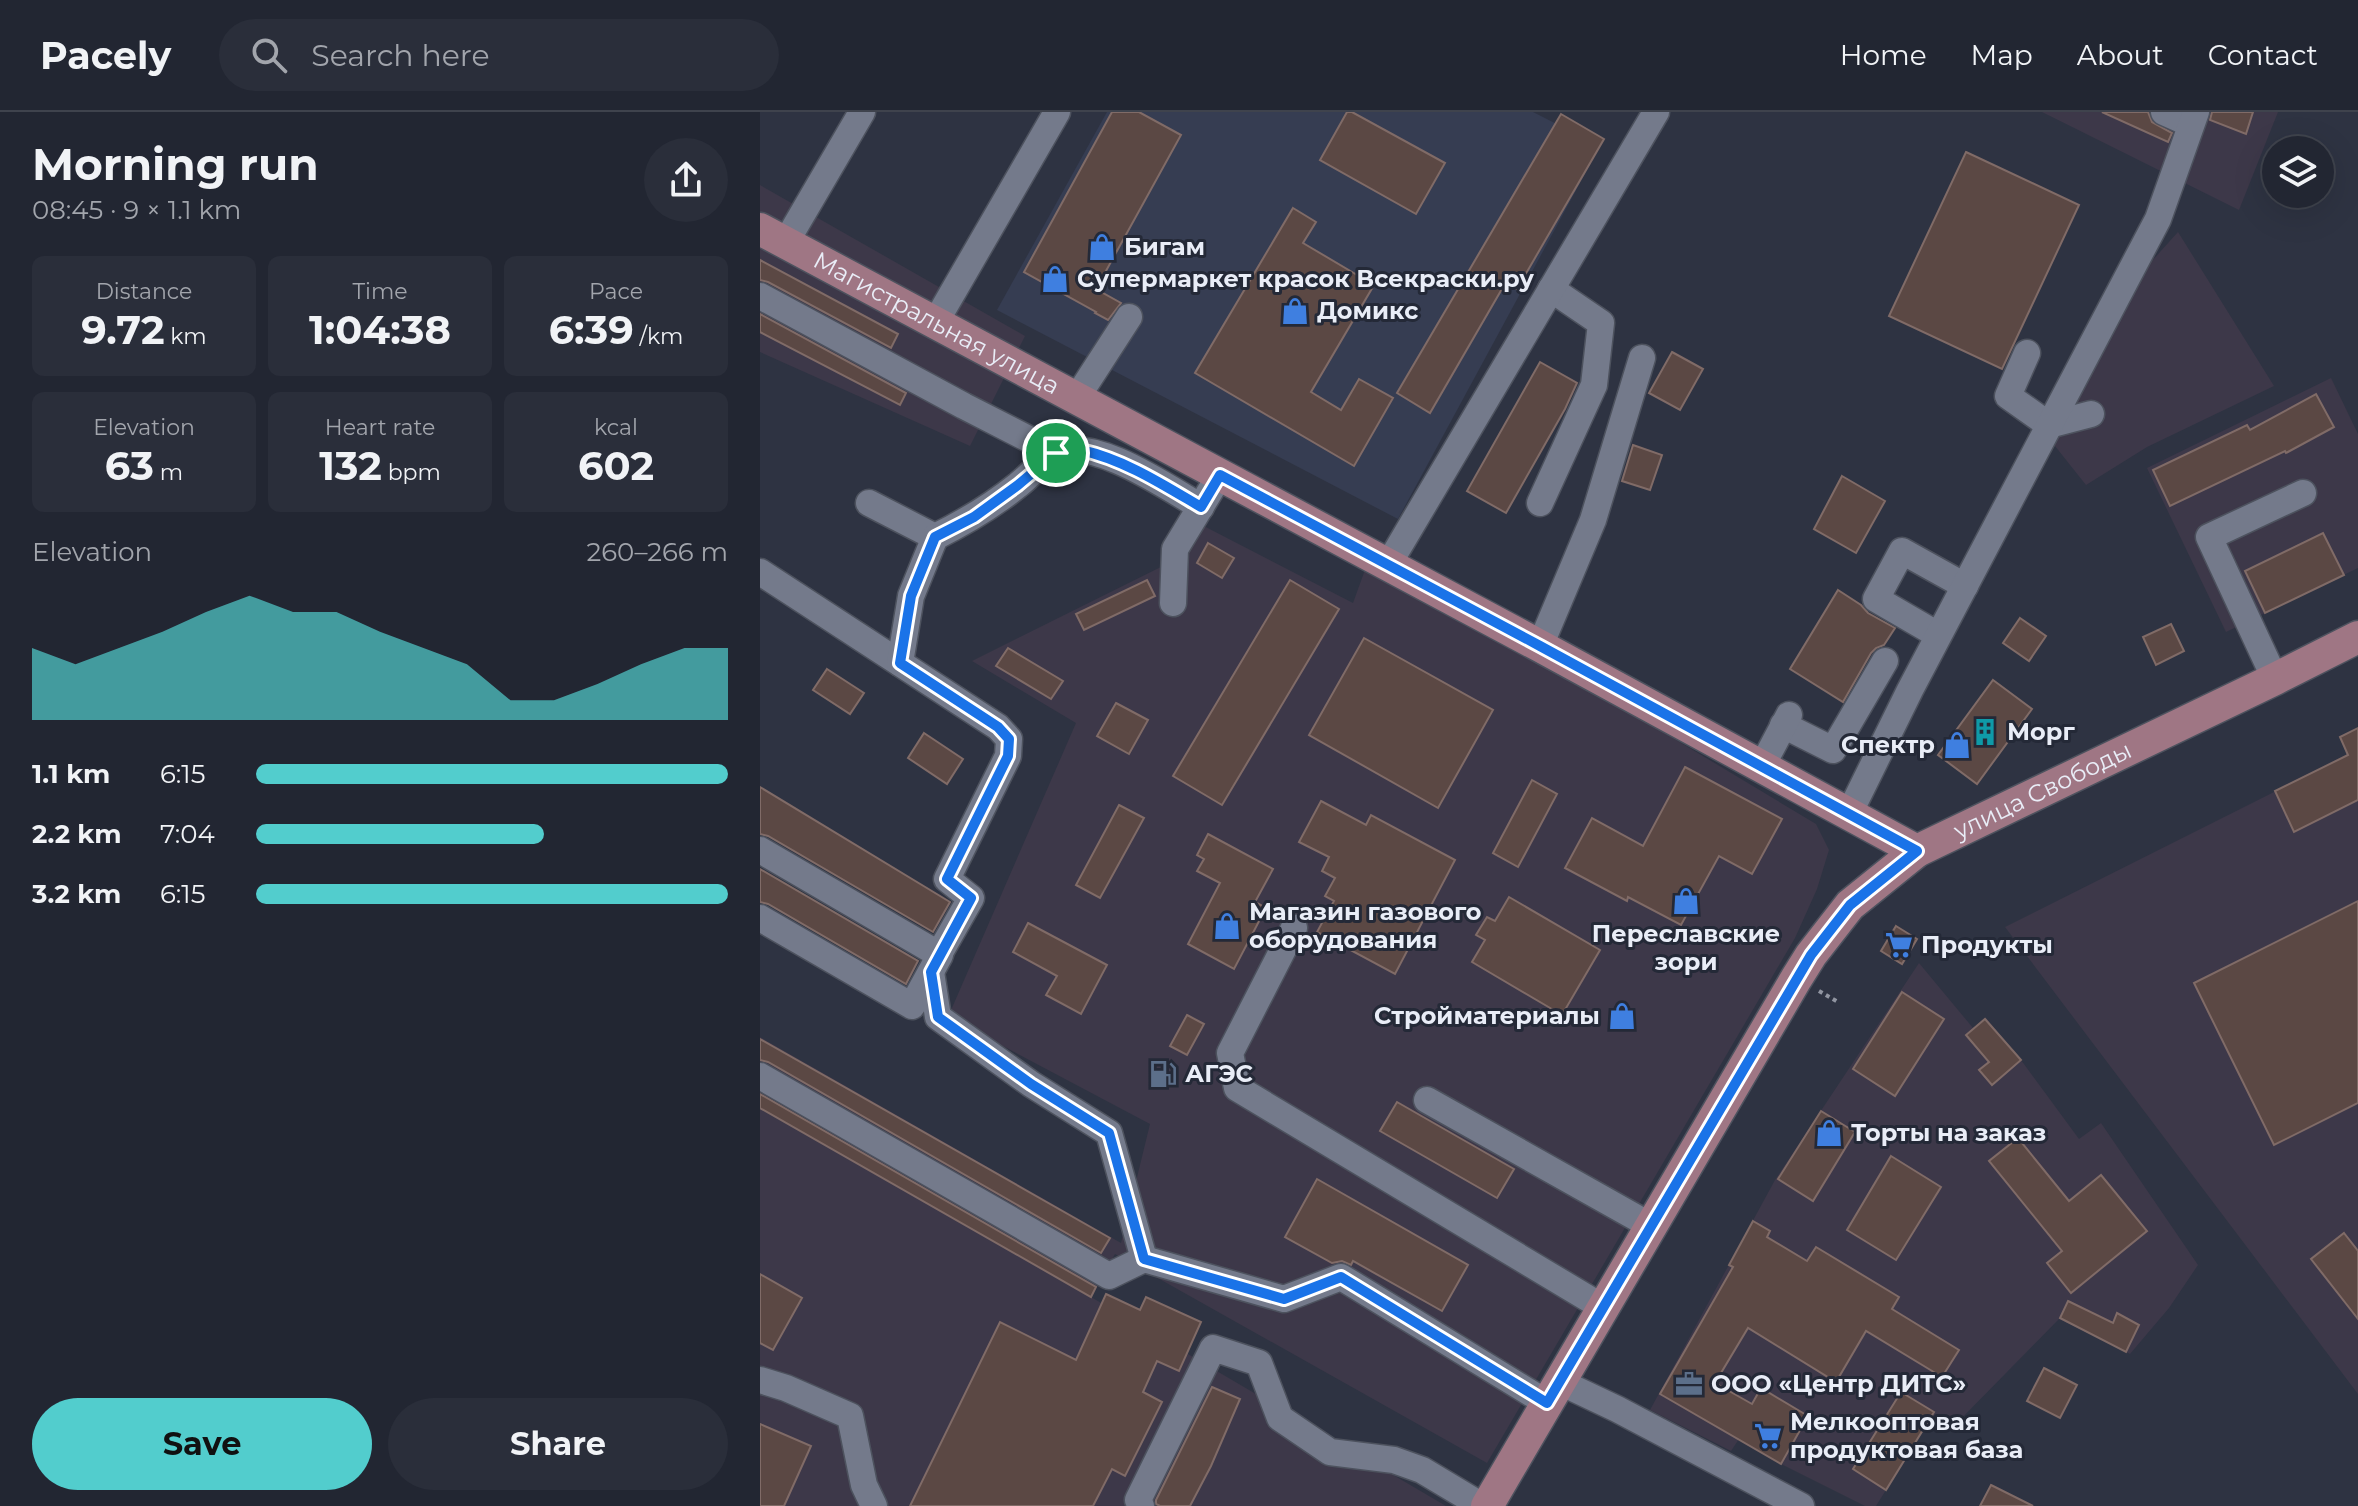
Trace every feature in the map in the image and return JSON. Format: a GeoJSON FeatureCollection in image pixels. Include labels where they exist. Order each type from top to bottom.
{"type":"FeatureCollection","features":[{"type":"Feature","properties":{"kind":"main road","name":"Магистральная улица"},"geometry":{"type":"LineString","coordinates":[[773,235],[1917,851]]}},
{"type":"Feature","properties":{"kind":"main road","name":"улица Свободы"},"geometry":{"type":"LineString","coordinates":[[1484,1506],[1554,1393],[1811,955],[1850,905],[1917,851],[2358,637]]}},
{"type":"Feature","properties":{"kind":"street"},"geometry":{"type":"LineString","coordinates":[[773,235],[862,112]]}},
{"type":"Feature","properties":{"kind":"street"},"geometry":{"type":"LineString","coordinates":[[935,323],[1057,112]]}},
{"type":"Feature","properties":{"kind":"street"},"geometry":{"type":"LineString","coordinates":[[1388,565],[1656,112]]}},
{"type":"Feature","properties":{"kind":"street"},"geometry":{"type":"LineString","coordinates":[[1849,814],[1938,635],[2158,219],[2193,118],[2164,112]]}},
{"type":"Feature","properties":{"kind":"street"},"geometry":{"type":"LineString","coordinates":[[1540,503],[1594,385],[1601,323],[1551,289]]}},
{"type":"Feature","properties":{"kind":"street"},"geometry":{"type":"LineString","coordinates":[[760,296],[1056,453]]}},
{"type":"Feature","properties":{"kind":"street"},"geometry":{"type":"LineString","coordinates":[[1076,399],[1129,317]]}},
{"type":"Feature","properties":{"kind":"street"},"geometry":{"type":"LineString","coordinates":[[2027,353],[2008,396],[2049,425],[2091,414]]}},
{"type":"Feature","properties":{"kind":"street"},"geometry":{"type":"LineString","coordinates":[[1540,646],[1593,520],[1642,358]]}},
{"type":"Feature","properties":{"kind":"street"},"geometry":{"type":"LineString","coordinates":[[900,663],[911,596],[935,537],[974,517],[1056,453],[1081,450],[1106,456],[1201,507]]}},
{"type":"Feature","properties":{"kind":"street"},"geometry":{"type":"LineString","coordinates":[[1173,603],[1175,549],[1220,475]]}},
{"type":"Feature","properties":{"kind":"street"},"geometry":{"type":"LineString","coordinates":[[2275,679],[2209,537],[2303,493]]}},
{"type":"Feature","properties":{"kind":"street"},"geometry":{"type":"LineString","coordinates":[[869,503],[935,537]]}},
{"type":"Feature","properties":{"kind":"street"},"geometry":{"type":"LineString","coordinates":[[1938,635],[1876,599],[1902,551],[1965,586]]}},
{"type":"Feature","properties":{"kind":"street"},"geometry":{"type":"LineString","coordinates":[[760,572],[998,727],[1009,739],[1008,756],[947,879],[971,898],[912,1006],[760,918]]}},
{"type":"Feature","properties":{"kind":"street"},"geometry":{"type":"LineString","coordinates":[[1762,766],[1786,720],[1833,750],[1885,661]]}},
{"type":"Feature","properties":{"kind":"street"},"geometry":{"type":"LineString","coordinates":[[760,850],[935,963]]}},
{"type":"Feature","properties":{"kind":"street"},"geometry":{"type":"LineString","coordinates":[[1294,928],[1230,1053],[1237,1088],[1604,1308]]}},
{"type":"Feature","properties":{"kind":"street"},"geometry":{"type":"LineString","coordinates":[[935,963],[938,1017],[1031,1084],[1109,1133],[1144,1259]]}},
{"type":"Feature","properties":{"kind":"street"},"geometry":{"type":"LineString","coordinates":[[760,1076],[1109,1276],[1144,1259],[1284,1299],[1341,1277],[1554,1393],[1617,1409],[1801,1506]]}},
{"type":"Feature","properties":{"kind":"street"},"geometry":{"type":"LineString","coordinates":[[1427,1100],[1651,1226]]}},
{"type":"Feature","properties":{"kind":"street"},"geometry":{"type":"LineString","coordinates":[[1141,1506],[1138,1500],[1213,1348],[1259,1363],[1280,1418],[1330,1452],[1394,1460],[1422,1470],[1484,1506]]}},
{"type":"Feature","properties":{"kind":"street"},"geometry":{"type":"LineString","coordinates":[[760,1380],[850,1416],[864,1485],[874,1506]]}},
{"type":"Feature","properties":{"kind":"shaded area"},"geometry":{"type":"Polygon","coordinates":[[[1107,112],[1533,112],[1600,146],[1398,519],[997,310],[1107,112]]]}},
{"type":"Feature","properties":{"kind":"shaded area"},"geometry":{"type":"Polygon","coordinates":[[[2042,112],[2278,112],[2268,136],[2262,136],[2262,152],[2239,210],[2042,112]]]}},
{"type":"Feature","properties":{"kind":"shaded area"},"geometry":{"type":"Polygon","coordinates":[[[760,185],[1025,336],[970,446],[760,352],[760,185]]]}},
{"type":"Feature","properties":{"kind":"shaded area"},"geometry":{"type":"Polygon","coordinates":[[[2178,232],[2274,386],[2147,447],[2086,485],[2051,441],[2081,395],[2142,272],[2178,232]]]}},
{"type":"Feature","properties":{"kind":"shaded area"},"geometry":{"type":"Polygon","coordinates":[[[2331,378],[2358,434],[2358,568],[2226,632],[2147,468],[2331,378]]]}},
{"type":"Feature","properties":{"kind":"shaded area"},"geometry":{"type":"Polygon","coordinates":[[[1198,523],[1353,603],[1370,556],[1816,824],[1829,850],[1817,889],[1795,938],[1487,1463],[1115,1254],[1091,1297],[1446,1506],[760,1506],[760,1037],[1121,1243],[1150,1124],[948,1017],[1076,723],[972,661],[1181,557],[1198,523]]]}},
{"type":"Feature","properties":{"kind":"shaded area"},"geometry":{"type":"Polygon","coordinates":[[[2358,728],[2358,1394],[2005,927],[2348,755],[2339,737],[2358,728]]]}},
{"type":"Feature","properties":{"kind":"shaded area"},"geometry":{"type":"Polygon","coordinates":[[[1919,963],[1973,1028],[1986,1018],[2079,1139],[2101,1123],[2198,1265],[2169,1308],[2130,1354],[2059,1319],[1952,1428],[1931,1418],[1876,1506],[1865,1506],[1739,1439],[1731,1451],[1650,1410],[1775,1180],[1919,963]]]}},
{"type":"Feature","properties":{"kind":"building"},"geometry":{"type":"Polygon","coordinates":[[[1112,112],[1139,112],[1181,135],[1096,289],[1121,303],[1108,320],[1024,272],[1112,112]]]}},
{"type":"Feature","properties":{"kind":"building"},"geometry":{"type":"Polygon","coordinates":[[[1347,112],[1445,163],[1416,214],[1320,160],[1347,112]]]}},
{"type":"Feature","properties":{"kind":"building"},"geometry":{"type":"Polygon","coordinates":[[[2102,112],[2148,112],[2152,122],[2172,133],[2168,142],[2102,112]]]}},
{"type":"Feature","properties":{"kind":"building"},"geometry":{"type":"Polygon","coordinates":[[[2212,112],[2253,112],[2246,134],[2210,120],[2212,112]]]}},
{"type":"Feature","properties":{"kind":"building"},"geometry":{"type":"Polygon","coordinates":[[[1561,114],[1604,139],[1517,289],[1506,282],[1430,413],[1397,393],[1561,114]]]}},
{"type":"Feature","properties":{"kind":"building"},"geometry":{"type":"Polygon","coordinates":[[[1966,152],[2079,205],[2002,369],[1889,316],[1966,152]]]}},
{"type":"Feature","properties":{"kind":"building"},"geometry":{"type":"Polygon","coordinates":[[[1293,208],[1316,222],[1303,243],[1374,285],[1311,392],[1341,410],[1359,379],[1393,398],[1354,466],[1195,373],[1293,208]]]}},
{"type":"Feature","properties":{"kind":"building"},"geometry":{"type":"Polygon","coordinates":[[[760,260],[898,334],[891,348],[760,280],[760,260]]]}},
{"type":"Feature","properties":{"kind":"building"},"geometry":{"type":"Polygon","coordinates":[[[760,314],[906,393],[900,405],[760,332],[760,314]]]}},
{"type":"Feature","properties":{"kind":"building"},"geometry":{"type":"Polygon","coordinates":[[[1672,352],[1703,369],[1680,410],[1649,393],[1672,352]]]}},
{"type":"Feature","properties":{"kind":"building"},"geometry":{"type":"Polygon","coordinates":[[[1540,362],[1577,383],[1506,513],[1467,491],[1540,362]]]}},
{"type":"Feature","properties":{"kind":"building"},"geometry":{"type":"Polygon","coordinates":[[[2316,394],[2334,427],[2286,453],[2170,506],[2153,470],[2247,425],[2250,430],[2316,394]]]}},
{"type":"Feature","properties":{"kind":"building"},"geometry":{"type":"Polygon","coordinates":[[[1633,445],[1662,455],[1650,490],[1622,481],[1633,445]]]}},
{"type":"Feature","properties":{"kind":"building"},"geometry":{"type":"Polygon","coordinates":[[[1842,476],[1885,501],[1856,553],[1814,529],[1842,476]]]}},
{"type":"Feature","properties":{"kind":"building"},"geometry":{"type":"Polygon","coordinates":[[[2323,533],[2344,575],[2265,613],[2245,571],[2323,533]]]}},
{"type":"Feature","properties":{"kind":"building"},"geometry":{"type":"Polygon","coordinates":[[[1208,543],[1234,558],[1222,578],[1197,563],[1208,543]]]}},
{"type":"Feature","properties":{"kind":"building"},"geometry":{"type":"Polygon","coordinates":[[[1147,580],[1155,596],[1084,630],[1076,614],[1147,580]]]}},
{"type":"Feature","properties":{"kind":"building"},"geometry":{"type":"Polygon","coordinates":[[[1290,580],[1339,609],[1222,805],[1173,776],[1290,580]]]}},
{"type":"Feature","properties":{"kind":"building"},"geometry":{"type":"Polygon","coordinates":[[[1838,590],[1868,613],[1895,628],[1884,645],[1871,653],[1843,702],[1790,669],[1838,590]]]}},
{"type":"Feature","properties":{"kind":"building"},"geometry":{"type":"Polygon","coordinates":[[[2020,618],[2046,636],[2029,661],[2003,643],[2020,618]]]}},
{"type":"Feature","properties":{"kind":"building"},"geometry":{"type":"Polygon","coordinates":[[[2171,624],[2184,651],[2156,665],[2143,637],[2171,624]]]}},
{"type":"Feature","properties":{"kind":"building"},"geometry":{"type":"Polygon","coordinates":[[[1364,638],[1493,710],[1438,808],[1309,735],[1364,638]]]}},
{"type":"Feature","properties":{"kind":"building"},"geometry":{"type":"Polygon","coordinates":[[[1008,648],[1063,681],[1051,699],[996,666],[1008,648]]]}},
{"type":"Feature","properties":{"kind":"building"},"geometry":{"type":"Polygon","coordinates":[[[827,669],[864,693],[850,714],[813,690],[827,669]]]}},
{"type":"Feature","properties":{"kind":"building","name":"Морг"},"geometry":{"type":"Polygon","coordinates":[[[1993,680],[2032,709],[1977,784],[1938,755],[1993,680]]]}},
{"type":"Feature","properties":{"kind":"building"},"geometry":{"type":"Polygon","coordinates":[[[1116,703],[1148,720],[1129,754],[1097,736],[1116,703]]]}},
{"type":"Feature","properties":{"kind":"building"},"geometry":{"type":"Polygon","coordinates":[[[2358,728],[2358,800],[2294,832],[2275,791],[2348,755],[2340,737],[2358,728]]]}},
{"type":"Feature","properties":{"kind":"building"},"geometry":{"type":"Polygon","coordinates":[[[924,733],[963,759],[947,784],[908,758],[924,733]]]}},
{"type":"Feature","properties":{"kind":"building"},"geometry":{"type":"Polygon","coordinates":[[[1685,767],[1782,819],[1752,874],[1719,856],[1681,925],[1565,868],[1592,818],[1643,846],[1685,767]]]}},
{"type":"Feature","properties":{"kind":"building"},"geometry":{"type":"Polygon","coordinates":[[[1532,780],[1557,794],[1518,867],[1493,853],[1532,780]]]}},
{"type":"Feature","properties":{"kind":"building"},"geometry":{"type":"Polygon","coordinates":[[[760,787],[950,902],[933,932],[760,834],[760,787]]]}},
{"type":"Feature","properties":{"kind":"building"},"geometry":{"type":"Polygon","coordinates":[[[1321,801],[1366,825],[1371,815],[1455,860],[1395,974],[1317,932],[1334,901],[1325,896],[1335,878],[1322,871],[1329,857],[1299,842],[1321,801]]]}},
{"type":"Feature","properties":{"kind":"building"},"geometry":{"type":"Polygon","coordinates":[[[1119,805],[1144,818],[1100,898],[1076,885],[1119,805]]]}},
{"type":"Feature","properties":{"kind":"building"},"geometry":{"type":"Polygon","coordinates":[[[1208,834],[1273,869],[1255,902],[1266,908],[1234,969],[1188,944],[1220,883],[1197,871],[1204,859],[1197,855],[1208,834]]]}},
{"type":"Feature","properties":{"kind":"building"},"geometry":{"type":"Polygon","coordinates":[[[760,869],[918,961],[906,984],[760,902],[760,869]]]}},
{"type":"Feature","properties":{"kind":"building"},"geometry":{"type":"Polygon","coordinates":[[[1509,897],[1600,950],[1562,1015],[1472,962],[1485,940],[1476,935],[1487,917],[1495,921],[1509,897]]]}},
{"type":"Feature","properties":{"kind":"building"},"geometry":{"type":"Polygon","coordinates":[[[2358,901],[2358,1103],[2274,1145],[2194,983],[2358,901]]]}},
{"type":"Feature","properties":{"kind":"building"},"geometry":{"type":"Polygon","coordinates":[[[1028,923],[1107,965],[1081,1014],[1046,995],[1057,976],[1013,952],[1028,923]]]}},
{"type":"Feature","properties":{"kind":"building","name":"Продукты"},"geometry":{"type":"Polygon","coordinates":[[[1896,926],[1917,939],[1902,964],[1881,951],[1896,926]]]}},
{"type":"Feature","properties":{"kind":"building"},"geometry":{"type":"Polygon","coordinates":[[[1902,992],[1944,1019],[1895,1096],[1853,1069],[1902,992]]]}},
{"type":"Feature","properties":{"kind":"building"},"geometry":{"type":"Polygon","coordinates":[[[1187,1015],[1204,1024],[1187,1055],[1170,1046],[1187,1015]]]}},
{"type":"Feature","properties":{"kind":"building"},"geometry":{"type":"Polygon","coordinates":[[[1985,1019],[2021,1060],[1992,1085],[1979,1070],[1989,1062],[1966,1035],[1985,1019]]]}},
{"type":"Feature","properties":{"kind":"building"},"geometry":{"type":"Polygon","coordinates":[[[760,1039],[1110,1238],[1101,1253],[760,1060],[760,1039]]]}},
{"type":"Feature","properties":{"kind":"building"},"geometry":{"type":"Polygon","coordinates":[[[760,1094],[1096,1287],[1091,1297],[760,1108],[760,1094]]]}},
{"type":"Feature","properties":{"kind":"building"},"geometry":{"type":"Polygon","coordinates":[[[1397,1102],[1514,1169],[1497,1198],[1380,1131],[1397,1102]]]}},
{"type":"Feature","properties":{"kind":"building"},"geometry":{"type":"Polygon","coordinates":[[[1821,1111],[1855,1132],[1813,1201],[1778,1179],[1821,1111]]]}},
{"type":"Feature","properties":{"kind":"building"},"geometry":{"type":"Polygon","coordinates":[[[2018,1138],[2069,1201],[2101,1175],[2147,1231],[2071,1293],[2047,1263],[2062,1251],[1989,1161],[2018,1138]]]}},
{"type":"Feature","properties":{"kind":"building"},"geometry":{"type":"Polygon","coordinates":[[[1891,1156],[1941,1187],[1896,1260],[1847,1230],[1891,1156]]]}},
{"type":"Feature","properties":{"kind":"building"},"geometry":{"type":"Polygon","coordinates":[[[1317,1179],[1468,1265],[1442,1311],[1353,1261],[1351,1265],[1342,1261],[1332,1263],[1285,1237],[1317,1179]]]}},
{"type":"Feature","properties":{"kind":"building"},"geometry":{"type":"Polygon","coordinates":[[[1753,1221],[1770,1231],[1767,1237],[1807,1261],[1816,1247],[1899,1297],[1892,1309],[1959,1350],[1942,1377],[1866,1331],[1836,1382],[1748,1328],[1715,1383],[1752,1404],[1761,1388],[1808,1416],[1781,1464],[1660,1394],[1733,1267],[1729,1265],[1753,1221]]]}},
{"type":"Feature","properties":{"kind":"building"},"geometry":{"type":"Polygon","coordinates":[[[2344,1233],[2358,1251],[2358,1319],[2311,1259],[2344,1233]]]}},
{"type":"Feature","properties":{"kind":"building"},"geometry":{"type":"Polygon","coordinates":[[[760,1274],[802,1298],[773,1350],[760,1343],[760,1274]]]}},
{"type":"Feature","properties":{"kind":"building"},"geometry":{"type":"Polygon","coordinates":[[[1106,1294],[1140,1310],[1146,1297],[1201,1322],[1179,1371],[1157,1361],[1143,1392],[1162,1402],[1125,1476],[1112,1469],[1093,1506],[910,1506],[1000,1322],[1076,1360],[1106,1294]]]}},
{"type":"Feature","properties":{"kind":"building"},"geometry":{"type":"Polygon","coordinates":[[[2068,1301],[2113,1323],[2117,1313],[2139,1325],[2126,1352],[2060,1318],[2068,1301]]]}},
{"type":"Feature","properties":{"kind":"building"},"geometry":{"type":"Polygon","coordinates":[[[2044,1368],[2077,1385],[2060,1418],[2027,1401],[2044,1368]]]}},
{"type":"Feature","properties":{"kind":"building"},"geometry":{"type":"Polygon","coordinates":[[[1212,1387],[1240,1399],[1211,1466],[1190,1506],[1160,1506],[1156,1500],[1212,1387]]]}},
{"type":"Feature","properties":{"kind":"building"},"geometry":{"type":"Polygon","coordinates":[[[1901,1392],[1934,1412],[1886,1490],[1853,1469],[1901,1392]]]}},
{"type":"Feature","properties":{"kind":"building"},"geometry":{"type":"Polygon","coordinates":[[[760,1424],[811,1446],[784,1506],[760,1506],[760,1424]]]}},
{"type":"Feature","properties":{"kind":"building"},"geometry":{"type":"Polygon","coordinates":[[[1991,1485],[2033,1506],[1980,1506],[1991,1485]]]}},
{"type":"Feature","properties":{"kind":"place","name":"Бигам"},"geometry":{"type":"Point","coordinates":[1102,247]}},
{"type":"Feature","properties":{"kind":"place","name":"Супермаркет красок Всекраски.ру"},"geometry":{"type":"Point","coordinates":[1055,279]}},
{"type":"Feature","properties":{"kind":"place","name":"Домикс"},"geometry":{"type":"Point","coordinates":[1295,311]}},
{"type":"Feature","properties":{"kind":"place","name":"Морг"},"geometry":{"type":"Point","coordinates":[1985,732]}},
{"type":"Feature","properties":{"kind":"place","name":"Спектр"},"geometry":{"type":"Point","coordinates":[1957,745]}},
{"type":"Feature","properties":{"kind":"place","name":"Переславские зори"},"geometry":{"type":"Point","coordinates":[1686,901]}},
{"type":"Feature","properties":{"kind":"place","name":"Магазин газового оборудования"},"geometry":{"type":"Point","coordinates":[1227,926]}},
{"type":"Feature","properties":{"kind":"place","name":"Продукты"},"geometry":{"type":"Point","coordinates":[1899,945]}},
{"type":"Feature","properties":{"kind":"place","name":"Стройматериалы"},"geometry":{"type":"Point","coordinates":[1622,1016]}},
{"type":"Feature","properties":{"kind":"place","name":"АГЭС"},"geometry":{"type":"Point","coordinates":[1163,1074]}},
{"type":"Feature","properties":{"kind":"place","name":"Торты на заказ"},"geometry":{"type":"Point","coordinates":[1829,1133]}},
{"type":"Feature","properties":{"kind":"place","name":"ООО «Центр ДИТС»"},"geometry":{"type":"Point","coordinates":[1689,1384]}},
{"type":"Feature","properties":{"kind":"place","name":"Мелкооптовая продуктовая база"},"geometry":{"type":"Point","coordinates":[1768,1436]}},
{"type":"Feature","properties":{"kind":"route"},"geometry":{"type":"LineString","coordinates":[[1081,450],[1106,456],[1201,507],[1220,475],[1917,851],[1850,905],[1811,955],[1547,1403],[1341,1277],[1284,1299],[1144,1259],[1109,1133],[1031,1084],[938,1017],[931,972],[971,898],[947,879],[1008,756],[1009,739],[998,727],[900,663],[911,596],[935,537],[974,517],[1056,453],[1081,450]]}}]}
